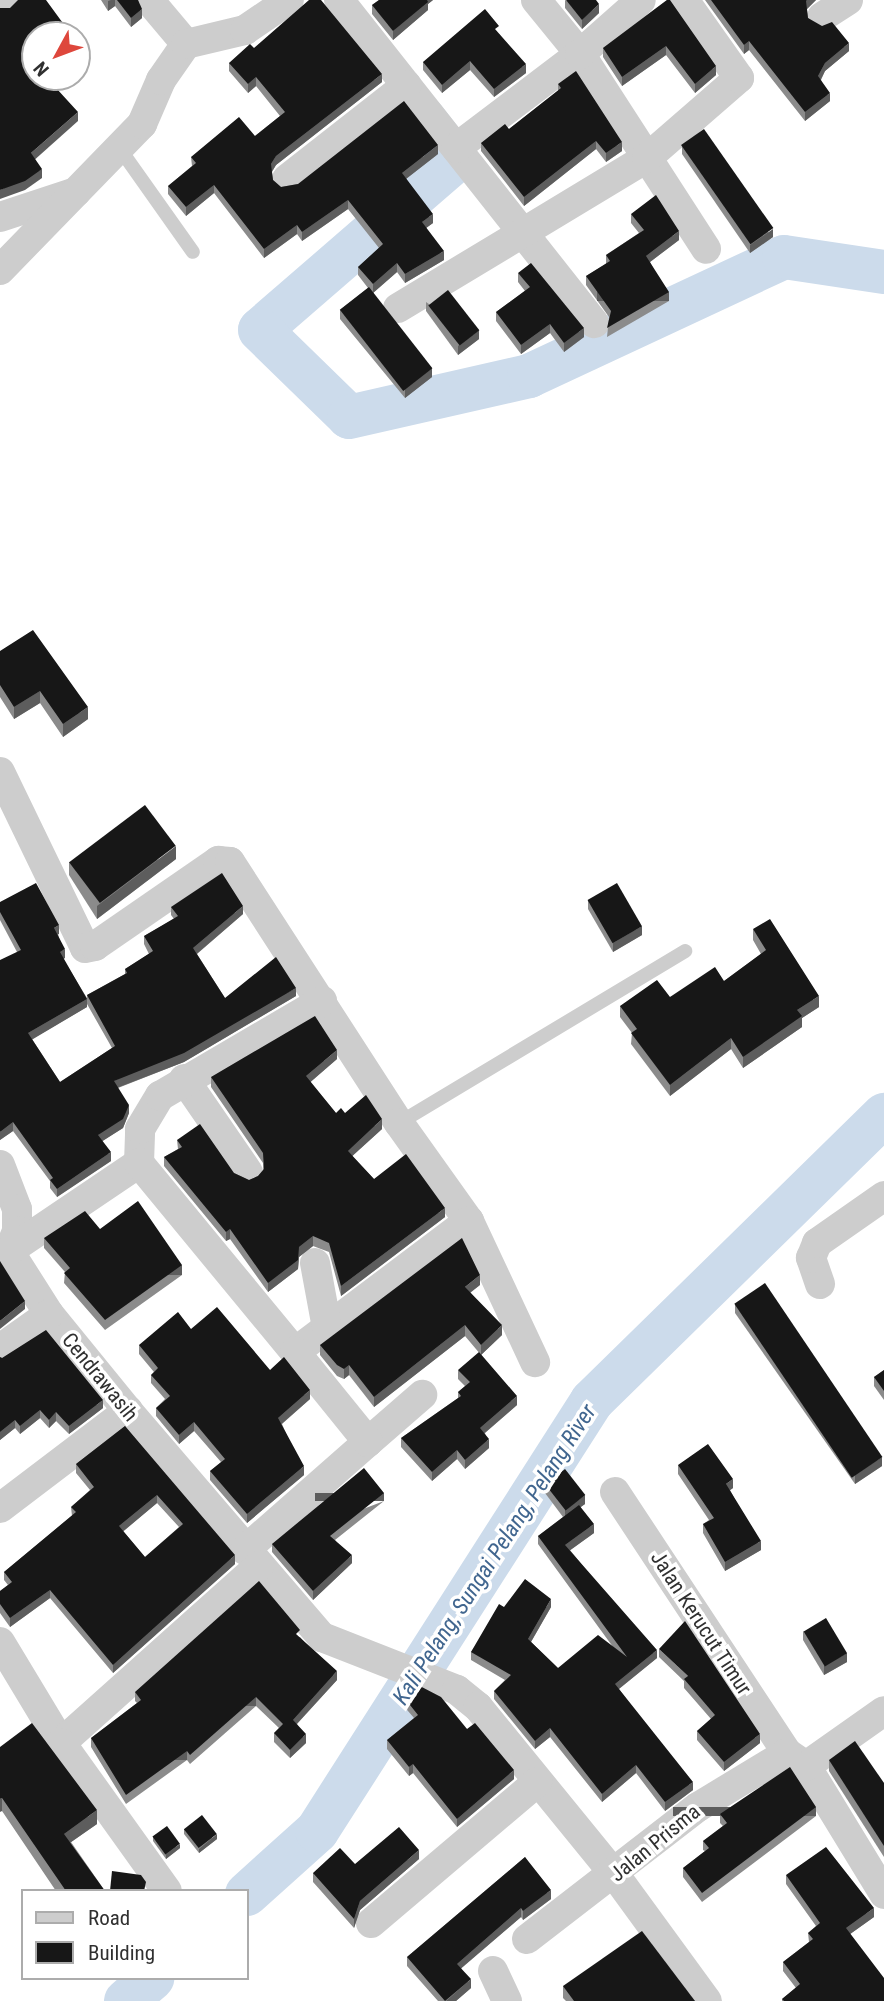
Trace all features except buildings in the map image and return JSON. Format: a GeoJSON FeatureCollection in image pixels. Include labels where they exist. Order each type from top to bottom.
{"type":"FeatureCollection","features":[{"type":"Feature","properties":{"kind":"street"},"geometry":{"type":"LineString","coordinates":[[149,0],[186,44]]}},
{"type":"Feature","properties":{"kind":"street"},"geometry":{"type":"LineString","coordinates":[[0,270],[142,124],[161,80],[186,44],[245,30],[289,0]]}},
{"type":"Feature","properties":{"kind":"street"},"geometry":{"type":"LineString","coordinates":[[339,0],[456,148],[519,233],[594,323]]}},
{"type":"Feature","properties":{"kind":"street"},"geometry":{"type":"LineString","coordinates":[[536,0],[580,54],[706,249]]}},
{"type":"Feature","properties":{"kind":"street"},"geometry":{"type":"LineString","coordinates":[[456,148],[580,54],[640,0]]}},
{"type":"Feature","properties":{"kind":"street"},"geometry":{"type":"LineString","coordinates":[[398,308],[519,233],[579,202],[647,158],[739,78],[684,0]]}},
{"type":"Feature","properties":{"kind":"street"},"geometry":{"type":"LineString","coordinates":[[822,17],[848,0]]}},
{"type":"Feature","properties":{"kind":"street"},"geometry":{"type":"LineString","coordinates":[[287,179],[407,85]]}},
{"type":"Feature","properties":{"kind":"street"},"geometry":{"type":"LineString","coordinates":[[0,217],[76,192]]}},
{"type":"Feature","properties":{"kind":"street"},"geometry":{"type":"LineString","coordinates":[[0,772],[85,948],[96,946],[226,859],[238,871],[399,1123],[469,1221],[535,1362]]}},
{"type":"Feature","properties":{"kind":"street"},"geometry":{"type":"LineString","coordinates":[[322,1001],[159,1096],[140,1129],[139,1163],[368,1442]]}},
{"type":"Feature","properties":{"kind":"street"},"geometry":{"type":"LineString","coordinates":[[184,1079],[248,1172]]}},
{"type":"Feature","properties":{"kind":"street"},"geometry":{"type":"LineString","coordinates":[[5,1254],[139,1163]]}},
{"type":"Feature","properties":{"kind":"street"},"geometry":{"type":"LineString","coordinates":[[0,1165],[17,1209],[17,1231],[5,1254]]}},
{"type":"Feature","properties":{"kind":"street"},"geometry":{"type":"LineString","coordinates":[[820,1284],[811,1258],[817,1243],[884,1196]]}},
{"type":"Feature","properties":{"kind":"street"},"geometry":{"type":"LineString","coordinates":[[295,1353],[469,1221]]}},
{"type":"Feature","properties":{"kind":"street","name":"Cendrawasih"},"geometry":{"type":"LineString","coordinates":[[5,1254],[49,1314],[128,1411],[322,1637],[393,1668],[457,1690],[478,1707],[537,1782]]}},
{"type":"Feature","properties":{"kind":"street"},"geometry":{"type":"LineString","coordinates":[[316,1263],[327,1328]]}},
{"type":"Feature","properties":{"kind":"street"},"geometry":{"type":"LineString","coordinates":[[0,1349],[49,1314]]}},
{"type":"Feature","properties":{"kind":"street"},"geometry":{"type":"LineString","coordinates":[[61,1743],[368,1442],[422,1395]]}},
{"type":"Feature","properties":{"kind":"street"},"geometry":{"type":"LineString","coordinates":[[0,1508],[128,1411]]}},
{"type":"Feature","properties":{"kind":"street","name":"Jalan Kerucut Timur"},"geometry":{"type":"LineString","coordinates":[[615,1492],[884,1894]]}},
{"type":"Feature","properties":{"kind":"street"},"geometry":{"type":"LineString","coordinates":[[0,1642],[61,1743],[166,1889]]}},
{"type":"Feature","properties":{"kind":"street","name":"Jalan Prisma"},"geometry":{"type":"LineString","coordinates":[[527,1940],[615,1875],[698,1807],[873,1719]]}},
{"type":"Feature","properties":{"kind":"street"},"geometry":{"type":"LineString","coordinates":[[371,1923],[537,1782],[615,1875],[707,2001]]}},
{"type":"Feature","properties":{"kind":"street"},"geometry":{"type":"LineString","coordinates":[[492,1972],[507,2001]]}},
{"type":"Feature","properties":{"kind":"lane"},"geometry":{"type":"LineString","coordinates":[[120,149],[193,253]]}},
{"type":"Feature","properties":{"kind":"lane"},"geometry":{"type":"LineString","coordinates":[[399,1123],[685,951]]}},
{"type":"Feature","properties":{"kind":"waterway","name":"Kali Pelang, Sungai Pelang, Pelang River"},"geometry":{"type":"LineString","coordinates":[[424,119],[456,160],[260,330],[349,417],[529,376],[784,257],[884,272]]}},
{"type":"Feature","properties":{"kind":"waterway","name":"Kali Pelang, Sungai Pelang, Pelang River"},"geometry":{"type":"LineString","coordinates":[[248,1893],[317,1831],[592,1401],[884,1115]]}},
{"type":"Feature","properties":{"kind":"waterway","name":"Kali Pelang, Sungai Pelang, Pelang River"},"geometry":{"type":"LineString","coordinates":[[126,2001],[150,1980]]}}]}
